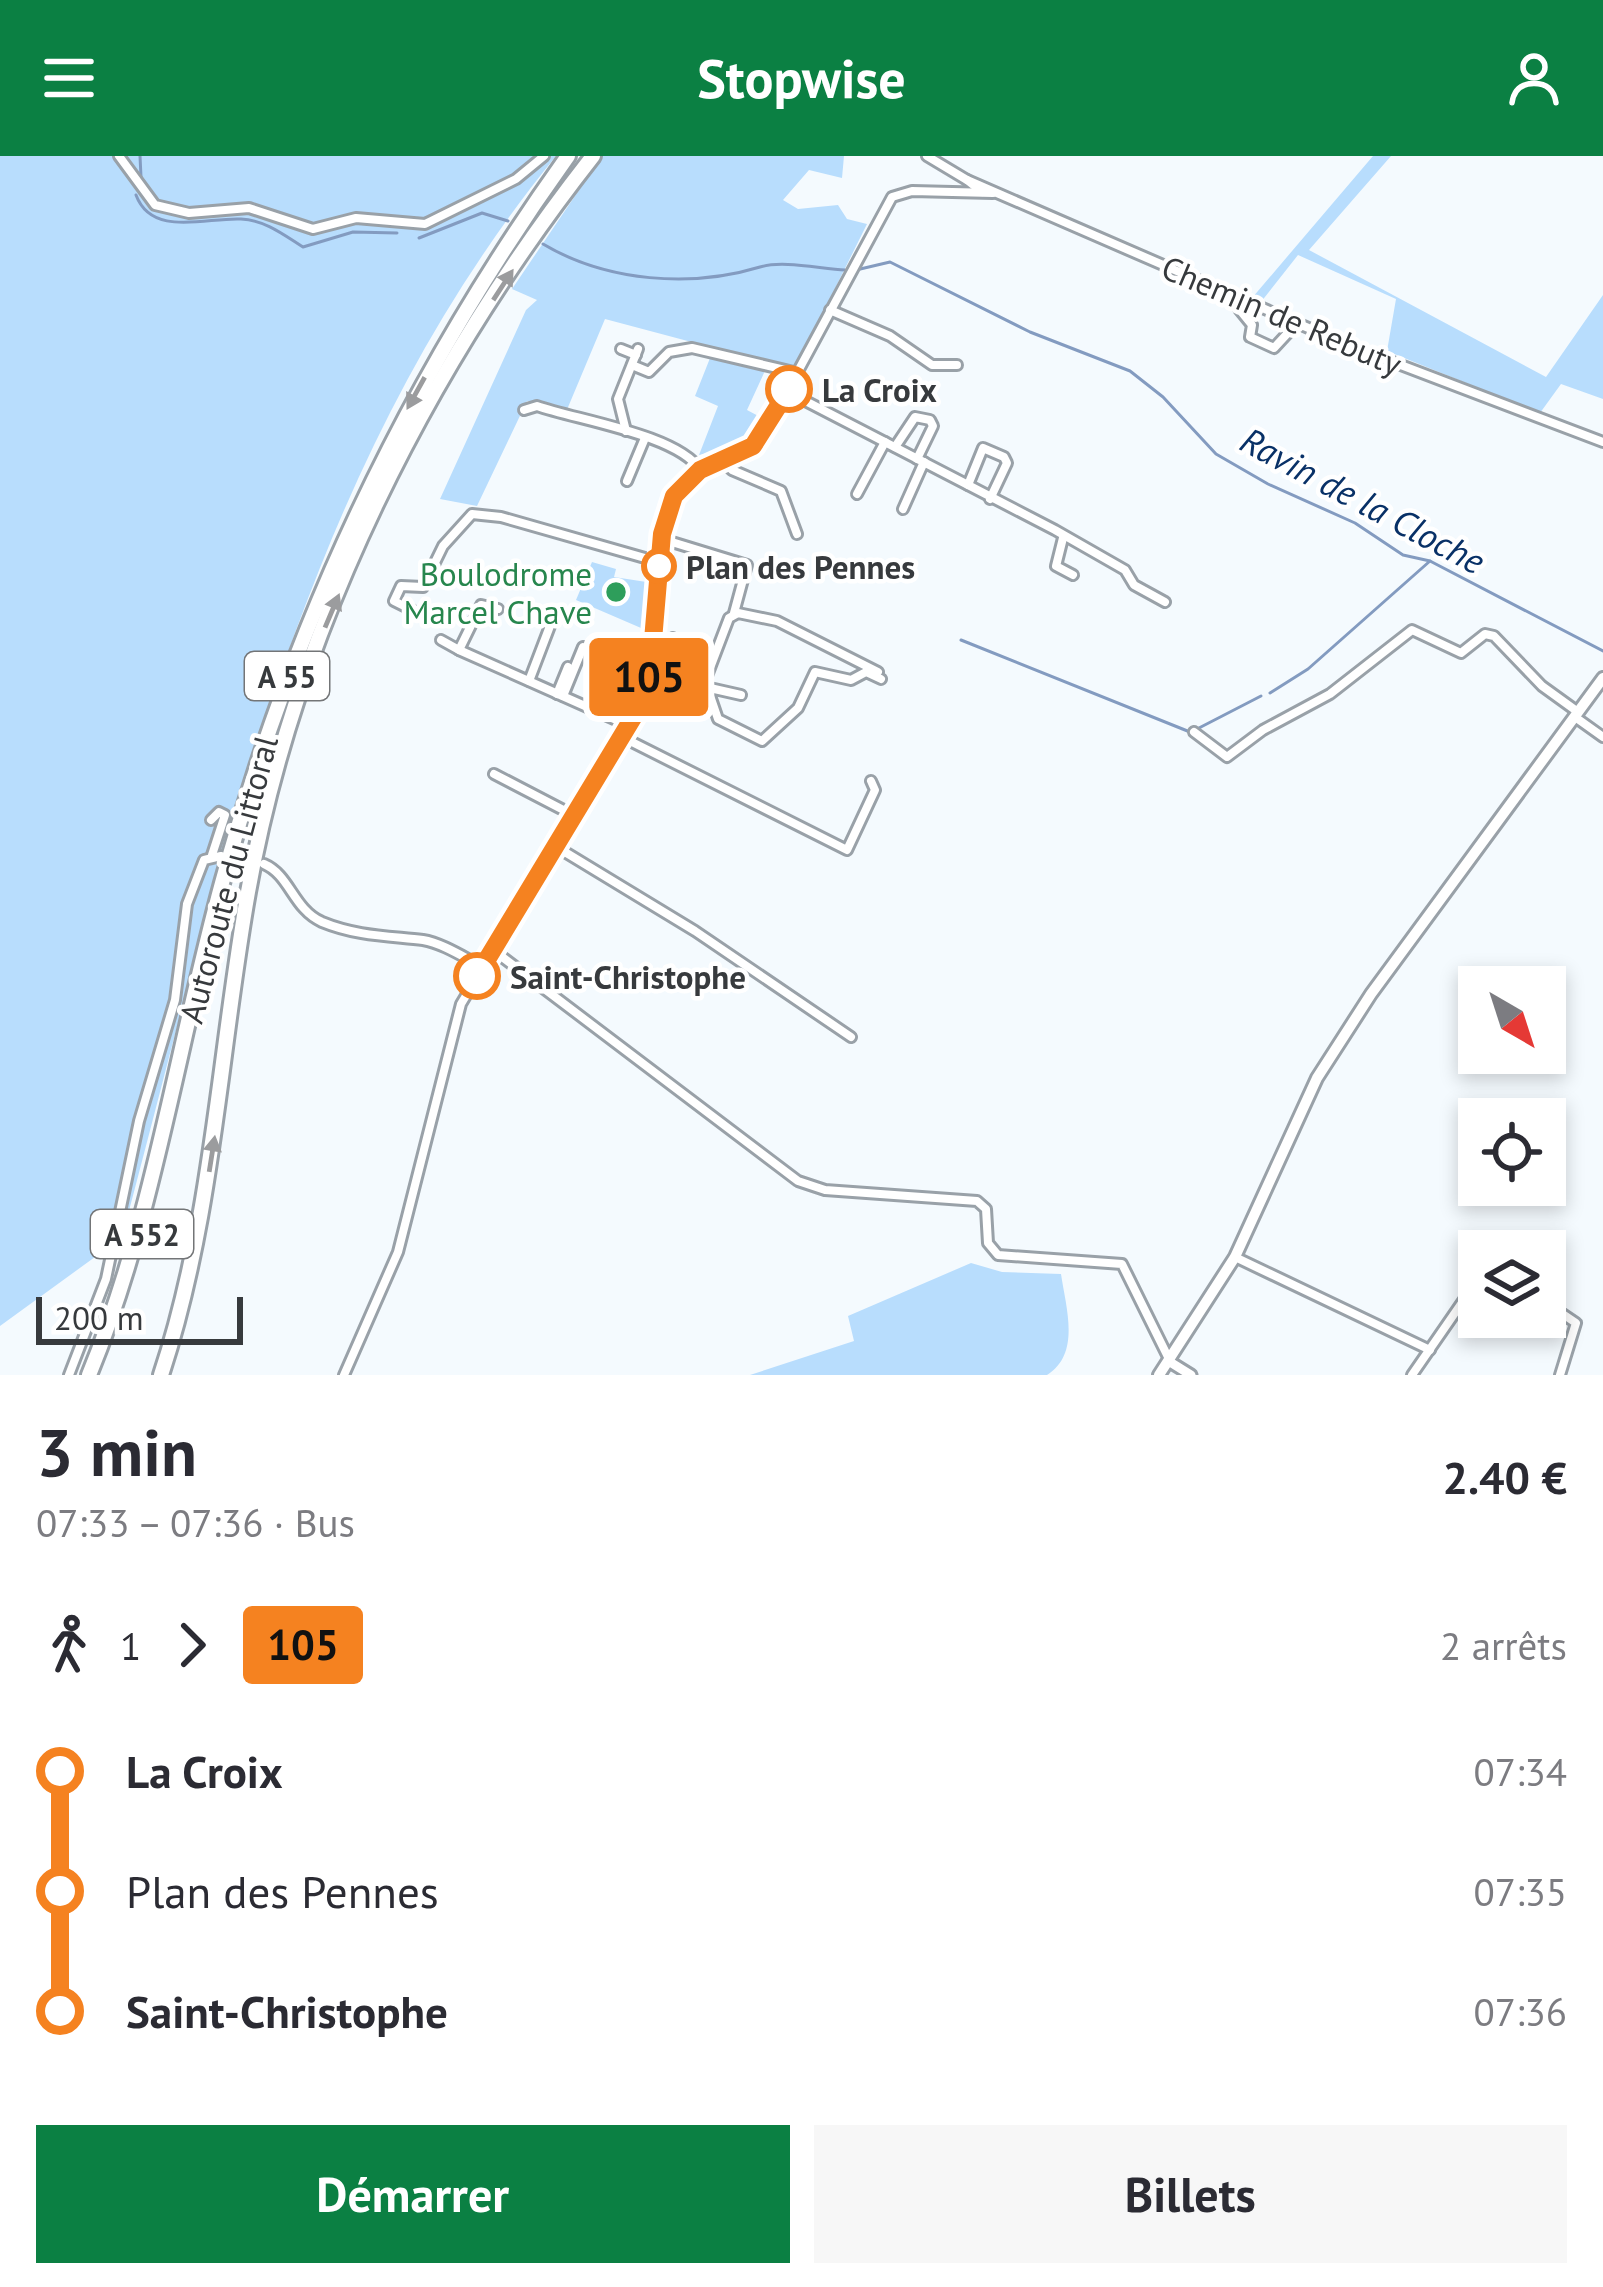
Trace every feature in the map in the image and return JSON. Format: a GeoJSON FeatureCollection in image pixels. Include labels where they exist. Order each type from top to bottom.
{"type":"FeatureCollection","features":[{"type":"Feature","properties":{"kind":"highway","name":"Autoroute du Littoral"},"geometry":{"type":"LineString","coordinates":[[89,1375],[116,1301],[175,1089],[233,844],[318,595],[416,392],[568,156]]}},
{"type":"Feature","properties":{"kind":"highway","name":"Autoroute du Littoral"},"geometry":{"type":"LineString","coordinates":[[165,1375],[205,1197],[248,891],[277,765],[304,680],[365,535],[435,398],[504,283],[593,156]]}},
{"type":"Feature","properties":{"kind":"highway","name":"A 552"},"geometry":{"type":"LineString","coordinates":[[98,1375],[135,1266],[175,1089]]}},
{"type":"Feature","properties":{"kind":"main road"},"geometry":{"type":"LineString","coordinates":[[1159,1375],[1235,1257],[1317,1078],[1371,994],[1603,678]]}},
{"type":"Feature","properties":{"kind":"street"},"geometry":{"type":"LineString","coordinates":[[118,156],[155,206],[190,213],[249,208],[313,229],[356,218],[406,224],[437,221],[527,173],[544,156]]}},
{"type":"Feature","properties":{"kind":"street","name":"Chemin de Rebuty"},"geometry":{"type":"LineString","coordinates":[[927,156],[987,193],[1603,442]]}},
{"type":"Feature","properties":{"kind":"street"},"geometry":{"type":"LineString","coordinates":[[344,1375],[398,1252],[450,1030],[493,950],[630,726],[650,672],[662,539],[674,496],[700,470],[759,441],[892,197],[912,190],[987,193]]}},
{"type":"Feature","properties":{"kind":"street"},"geometry":{"type":"LineString","coordinates":[[1241,298],[1239,309],[1252,325],[1250,337],[1259,346],[1274,348],[1298,322]]}},
{"type":"Feature","properties":{"kind":"street"},"geometry":{"type":"LineString","coordinates":[[830,310],[890,336],[932,365],[957,365]]}},
{"type":"Feature","properties":{"kind":"street"},"geometry":{"type":"LineString","coordinates":[[621,349],[650,372],[663,356],[692,348],[798,373]]}},
{"type":"Feature","properties":{"kind":"street"},"geometry":{"type":"LineString","coordinates":[[626,431],[618,402],[635,356]]}},
{"type":"Feature","properties":{"kind":"street"},"geometry":{"type":"LineString","coordinates":[[788,392],[1127,571],[1137,587],[1165,602]]}},
{"type":"Feature","properties":{"kind":"street"},"geometry":{"type":"LineString","coordinates":[[524,410],[538,406],[626,431],[686,453],[700,470]]}},
{"type":"Feature","properties":{"kind":"street"},"geometry":{"type":"LineString","coordinates":[[895,447],[915,417],[930,420],[933,426],[903,509]]}},
{"type":"Feature","properties":{"kind":"street"},"geometry":{"type":"LineString","coordinates":[[627,481],[645,438]]}},
{"type":"Feature","properties":{"kind":"street"},"geometry":{"type":"LineString","coordinates":[[857,494],[885,442]]}},
{"type":"Feature","properties":{"kind":"street"},"geometry":{"type":"LineString","coordinates":[[968,485],[983,448],[1004,457],[1007,463],[990,499]]}},
{"type":"Feature","properties":{"kind":"street"},"geometry":{"type":"LineString","coordinates":[[722,460],[732,470],[782,490],[797,534]]}},
{"type":"Feature","properties":{"kind":"street"},"geometry":{"type":"LineString","coordinates":[[412,610],[394,602],[401,586],[424,586],[443,546],[472,514],[502,517],[659,562]]}},
{"type":"Feature","properties":{"kind":"street"},"geometry":{"type":"LineString","coordinates":[[1064,537],[1056,566],[1072,575]]}},
{"type":"Feature","properties":{"kind":"street"},"geometry":{"type":"LineString","coordinates":[[662,539],[745,563],[734,614],[708,684],[723,724],[762,741],[800,705],[815,672],[851,680],[866,672],[879,676],[777,622],[734,614]]}},
{"type":"Feature","properties":{"kind":"street"},"geometry":{"type":"LineString","coordinates":[[459,650],[481,605],[498,609]]}},
{"type":"Feature","properties":{"kind":"street"},"geometry":{"type":"LineString","coordinates":[[529,681],[550,626]]}},
{"type":"Feature","properties":{"kind":"street"},"geometry":{"type":"LineString","coordinates":[[1195,732],[1227,757],[1263,730],[1326,697],[1412,630],[1461,653],[1485,634],[1494,636],[1542,686],[1603,737]]}},
{"type":"Feature","properties":{"kind":"street"},"geometry":{"type":"LineString","coordinates":[[652,652],[673,638]]}},
{"type":"Feature","properties":{"kind":"street"},"geometry":{"type":"LineString","coordinates":[[441,640],[630,726]]}},
{"type":"Feature","properties":{"kind":"street"},"geometry":{"type":"LineString","coordinates":[[560,695],[577,644]]}},
{"type":"Feature","properties":{"kind":"street"},"geometry":{"type":"LineString","coordinates":[[560,695],[583,647],[616,658]]}},
{"type":"Feature","properties":{"kind":"street"},"geometry":{"type":"LineString","coordinates":[[650,672],[740,695]]}},
{"type":"Feature","properties":{"kind":"street"},"geometry":{"type":"LineString","coordinates":[[624,738],[847,850],[875,790],[872,781]]}},
{"type":"Feature","properties":{"kind":"street"},"geometry":{"type":"LineString","coordinates":[[494,773],[575,816]]}},
{"type":"Feature","properties":{"kind":"street"},"geometry":{"type":"LineString","coordinates":[[69,1375],[106,1279],[139,1121],[172,1016],[190,893],[216,855],[225,815],[220,812],[211,820]]}},
{"type":"Feature","properties":{"kind":"street"},"geometry":{"type":"LineString","coordinates":[[555,846],[695,931],[851,1037]]}},
{"type":"Feature","properties":{"kind":"street"},"geometry":{"type":"LineString","coordinates":[[264,864],[276,870],[298,905],[321,921],[381,939],[427,941],[483,967]]}},
{"type":"Feature","properties":{"kind":"street"},"geometry":{"type":"LineString","coordinates":[[493,950],[808,1186],[977,1201],[986,1209],[988,1243],[998,1255],[1122,1264],[1170,1362],[1191,1375]]}},
{"type":"Feature","properties":{"kind":"street"},"geometry":{"type":"LineString","coordinates":[[1235,1257],[1430,1350]]}},
{"type":"Feature","properties":{"kind":"street"},"geometry":{"type":"LineString","coordinates":[[1412,1375],[1458,1309]]}},
{"type":"Feature","properties":{"kind":"street"},"geometry":{"type":"LineString","coordinates":[[1560,1375],[1576,1323],[1566,1316]]}},
{"type":"Feature","properties":{"kind":"shaded area"},"geometry":{"type":"Polygon","coordinates":[[[0,156],[556,156],[467,279],[393,407],[331,541],[279,678],[234,819],[118,1252],[106,1249],[0,1326],[0,156]]]}},
{"type":"Feature","properties":{"kind":"shaded area"},"geometry":{"type":"Polygon","coordinates":[[[602,156],[844,156],[842,178],[809,170],[783,200],[798,209],[838,205],[847,219],[867,224],[795,369],[769,362],[747,410],[768,421],[746,446],[699,455],[718,406],[695,396],[714,348],[605,319],[566,412],[527,401],[477,506],[440,499],[526,310],[537,300],[512,289],[602,156]]]}},
{"type":"Feature","properties":{"kind":"shaded area"},"geometry":{"type":"Polygon","coordinates":[[[1373,156],[1391,156],[1309,250],[1546,377],[1603,295],[1603,399],[1561,384],[1540,413],[1387,351],[1396,299],[1298,255],[1261,302],[1252,298],[1373,156]]]}},
{"type":"Feature","properties":{"kind":"shaded area","name":"Boulodrome Marcel Chave"},"geometry":{"type":"Polygon","coordinates":[[[592,562],[616,569],[614,577],[653,583],[648,631],[576,600],[592,562]]]}},
{"type":"Feature","properties":{"kind":"shaded area"},"geometry":{"type":"Polygon","coordinates":[[[971,1263],[1002,1272],[1061,1274],[1068,1343],[1058,1366],[1047,1375],[750,1375],[854,1341],[848,1316],[971,1263]]]}},
{"type":"Feature","properties":{"kind":"waterway","name":"Ravin de la Cloche"},"geometry":{"type":"LineString","coordinates":[[140,156],[141,177]]}},
{"type":"Feature","properties":{"kind":"waterway","name":"Ravin de la Cloche"},"geometry":{"type":"LineString","coordinates":[[136,195],[154,217],[182,222],[250,220],[303,247],[353,232],[397,233]]}},
{"type":"Feature","properties":{"kind":"waterway","name":"Ravin de la Cloche"},"geometry":{"type":"LineString","coordinates":[[419,238],[482,213],[508,221]]}},
{"type":"Feature","properties":{"kind":"waterway","name":"Ravin de la Cloche"},"geometry":{"type":"LineString","coordinates":[[543,244],[594,267],[650,278],[706,278],[780,264],[845,270]]}},
{"type":"Feature","properties":{"kind":"waterway","name":"Ravin de la Cloche"},"geometry":{"type":"LineString","coordinates":[[856,270],[890,262],[1030,332],[1130,371],[1163,397],[1216,454],[1268,484],[1355,523],[1403,555],[1430,561],[1603,651]]}},
{"type":"Feature","properties":{"kind":"waterway"},"geometry":{"type":"LineString","coordinates":[[1270,693],[1308,669],[1430,561]]}},
{"type":"Feature","properties":{"kind":"waterway"},"geometry":{"type":"LineString","coordinates":[[961,640],[1190,732]]}},
{"type":"Feature","properties":{"kind":"waterway"},"geometry":{"type":"LineString","coordinates":[[1197,729],[1261,696]]}},
{"type":"Feature","properties":{"kind":"bus line","name":"105"},"geometry":{"type":"LineString","coordinates":[[477,976],[640,706],[652,652],[662,534],[674,496],[700,470],[753,446],[789,389]]}},
{"type":"Feature","properties":{"kind":"place","name":"La Croix"},"geometry":{"type":"Point","coordinates":[789,389]}},
{"type":"Feature","properties":{"kind":"place","name":"Plan des Pennes"},"geometry":{"type":"Point","coordinates":[659,566]}},
{"type":"Feature","properties":{"kind":"place","name":"Boulodrome Marcel Chave"},"geometry":{"type":"Point","coordinates":[616,592]}},
{"type":"Feature","properties":{"kind":"place","name":"Saint-Christophe"},"geometry":{"type":"Point","coordinates":[477,976]}}]}
